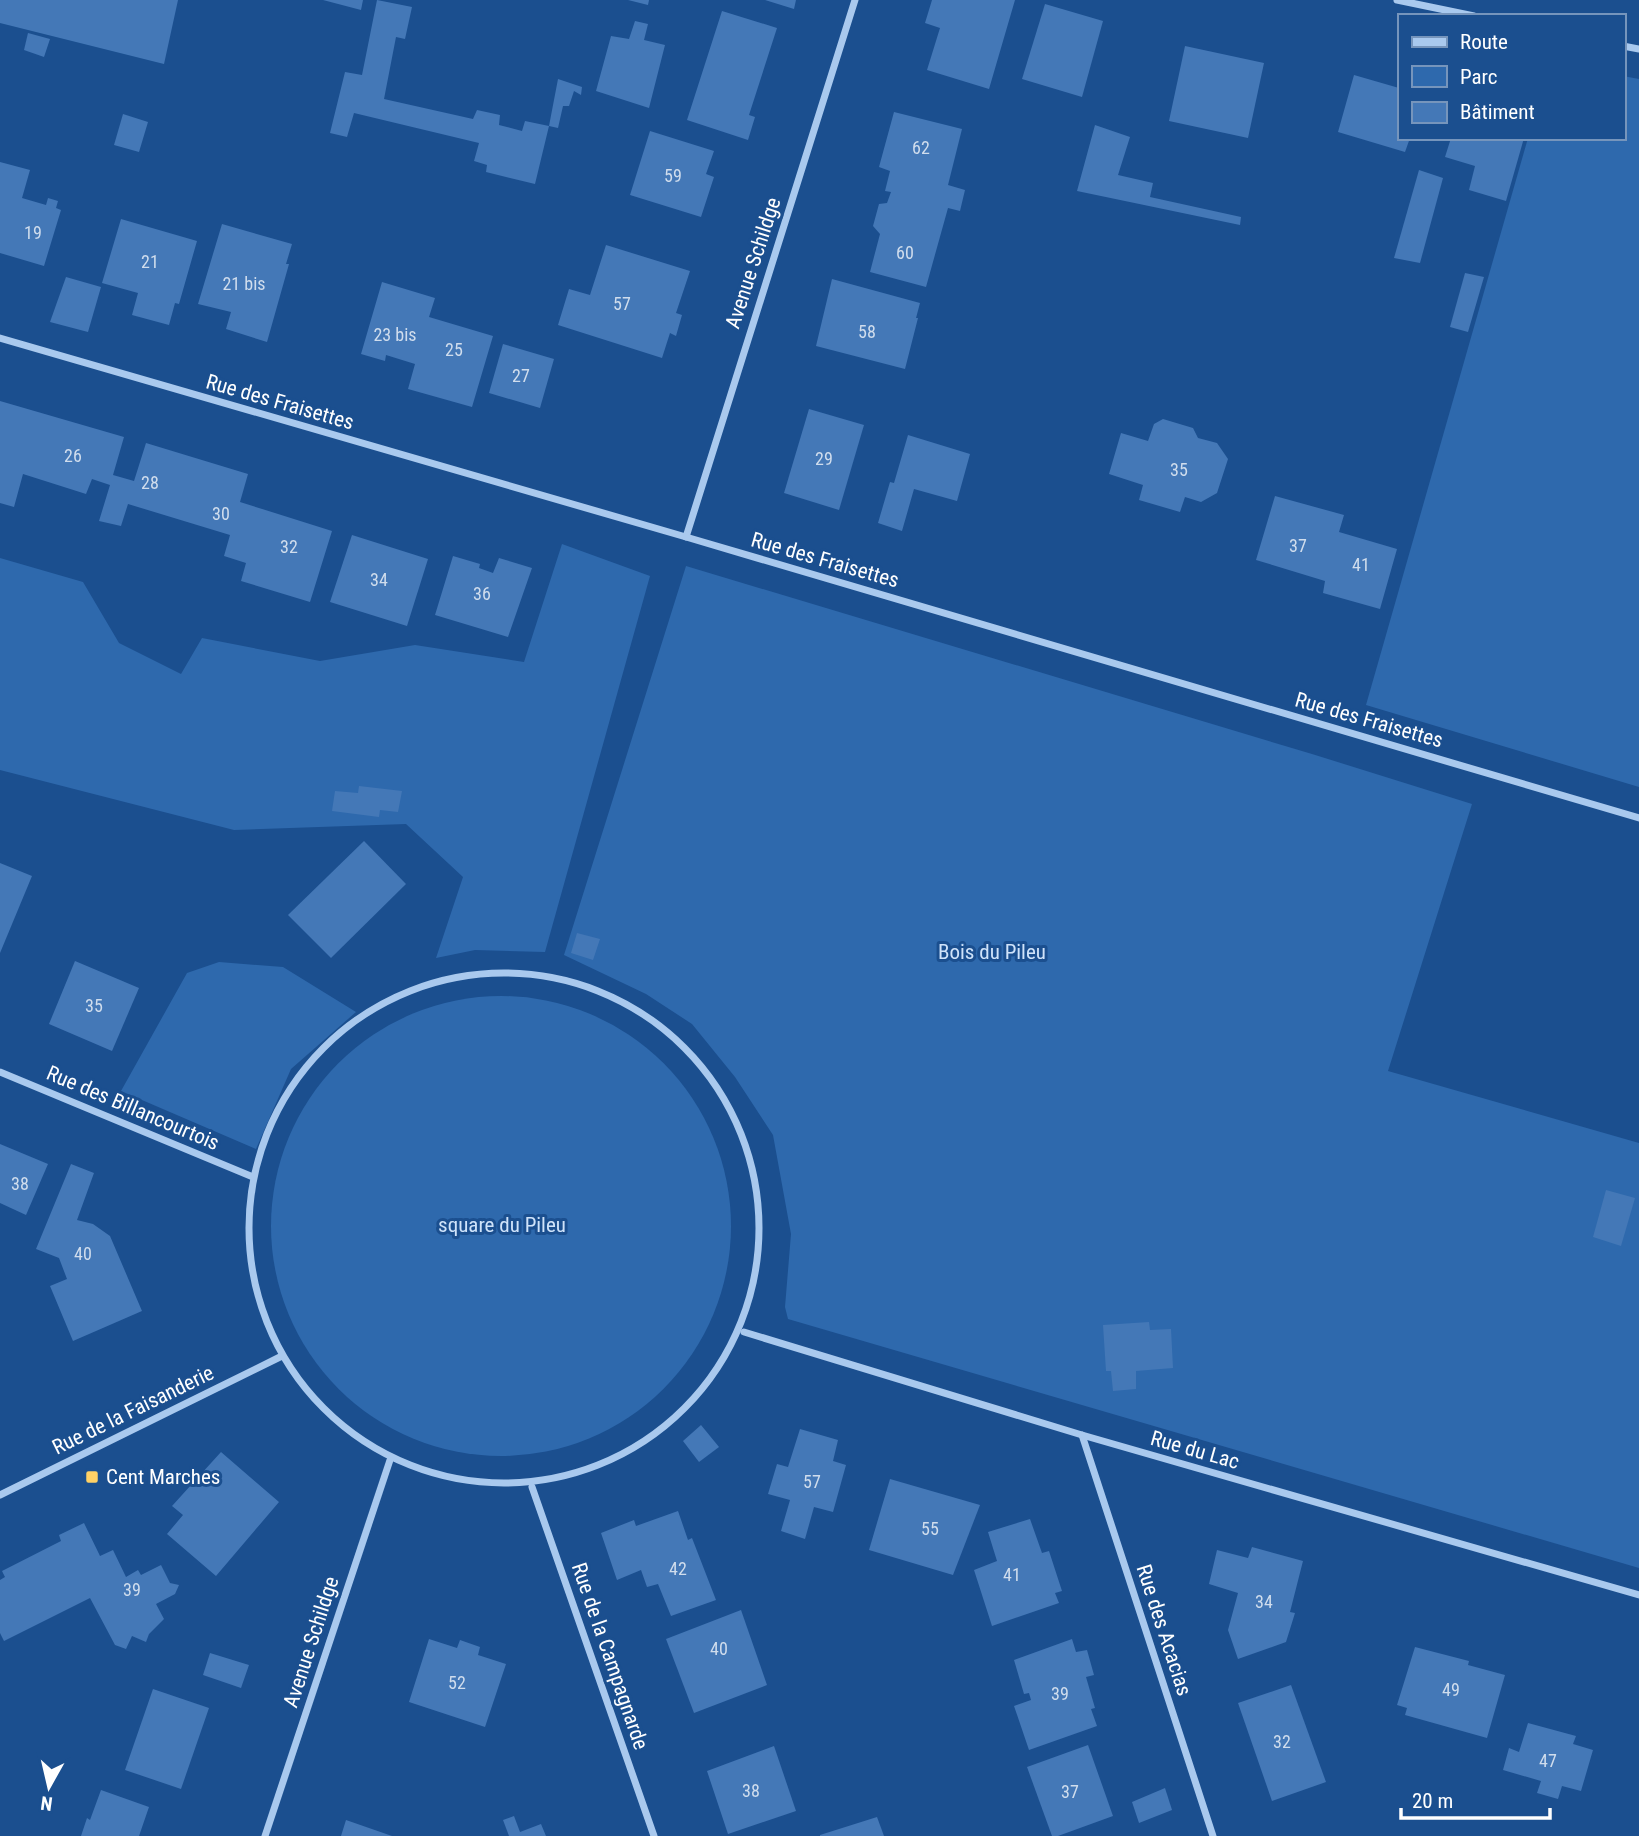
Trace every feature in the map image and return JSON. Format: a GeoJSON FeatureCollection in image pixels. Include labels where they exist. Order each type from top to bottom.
{"type":"FeatureCollection","features":[{"type":"Feature","properties":{"kind":"street","name":"Avenue Schildge"},"geometry":{"type":"LineString","coordinates":[[686,537],[855,0]]}},
{"type":"Feature","properties":{"kind":"street"},"geometry":{"type":"LineString","coordinates":[[1397,0],[1464,14]]}},
{"type":"Feature","properties":{"kind":"street","name":"Rue des Fraisettes"},"geometry":{"type":"LineString","coordinates":[[0,338],[1639,818]]}},
{"type":"Feature","properties":{"kind":"street"},"geometry":{"type":"LineString","coordinates":[[480,969],[550,971],[654,1022],[693,1057],[729,1109],[751,1164],[762,1217],[758,1279],[744,1332],[689,1397],[635,1446],[532,1487],[459,1483],[390,1460],[340,1427],[282,1356],[251,1269],[253,1177],[296,1076],[377,1003],[480,969]]}},
{"type":"Feature","properties":{"kind":"street","name":"Rue des Billancourtois"},"geometry":{"type":"LineString","coordinates":[[0,1072],[253,1177]]}},
{"type":"Feature","properties":{"kind":"street","name":"Rue du Lac"},"geometry":{"type":"LineString","coordinates":[[744,1332],[1082,1435],[1639,1595]]}},
{"type":"Feature","properties":{"kind":"street","name":"Rue de la Faisanderie"},"geometry":{"type":"LineString","coordinates":[[0,1495],[282,1356]]}},
{"type":"Feature","properties":{"kind":"street","name":"Rue des Acacias"},"geometry":{"type":"LineString","coordinates":[[1082,1435],[1213,1836]]}},
{"type":"Feature","properties":{"kind":"street","name":"Avenue Schildge"},"geometry":{"type":"LineString","coordinates":[[265,1836],[390,1460]]}},
{"type":"Feature","properties":{"kind":"street","name":"Rue de la Campagnarde"},"geometry":{"type":"LineString","coordinates":[[532,1487],[654,1836]]}},
{"type":"Feature","properties":{"kind":"green space"},"geometry":{"type":"Polygon","coordinates":[[[1625,76],[1639,79],[1639,787],[1366,705],[1527,140],[1625,140],[1625,76]]]}},
{"type":"Feature","properties":{"kind":"green space"},"geometry":{"type":"Polygon","coordinates":[[[562,544],[650,576],[545,952],[475,950],[436,958],[463,877],[406,824],[234,830],[0,770],[0,558],[83,582],[119,643],[181,674],[202,638],[320,661],[415,645],[524,662],[562,544]]]}},
{"type":"Feature","properties":{"kind":"green space","name":"Bois du Pileu"},"geometry":{"type":"Polygon","coordinates":[[[686,566],[1472,804],[1388,1071],[1639,1143],[1639,1568],[788,1319],[785,1307],[791,1234],[773,1135],[735,1077],[692,1024],[646,994],[564,955],[686,566]]]}},
{"type":"Feature","properties":{"kind":"green space"},"geometry":{"type":"Polygon","coordinates":[[[219,962],[283,967],[356,1012],[291,1069],[256,1149],[121,1091],[187,973],[219,962]]]}},
{"type":"Feature","properties":{"kind":"green space","name":"square du Pileu"},"geometry":{"type":"Polygon","coordinates":[[[501,996],[546,1000],[589,1013],[629,1035],[664,1063],[692,1098],[714,1138],[727,1181],[731,1226],[727,1271],[714,1314],[692,1354],[664,1389],[629,1417],[589,1439],[546,1452],[501,1456],[456,1452],[413,1439],[373,1417],[338,1389],[310,1354],[288,1314],[275,1271],[271,1226],[275,1181],[288,1138],[310,1098],[338,1063],[373,1035],[413,1013],[456,1000],[501,996]]]}},
{"type":"Feature","properties":{"kind":"building"},"geometry":{"type":"Polygon","coordinates":[[[0,0],[178,0],[164,64],[0,23],[0,0]]]}},
{"type":"Feature","properties":{"kind":"building"},"geometry":{"type":"Polygon","coordinates":[[[323,0],[363,0],[361,10],[323,0]]]}},
{"type":"Feature","properties":{"kind":"building"},"geometry":{"type":"Polygon","coordinates":[[[377,0],[412,7],[405,39],[396,37],[384,99],[473,119],[477,110],[500,115],[499,125],[522,131],[525,121],[549,126],[535,184],[486,172],[487,165],[474,161],[479,143],[354,113],[347,137],[330,133],[345,72],[362,75],[377,0]]]}},
{"type":"Feature","properties":{"kind":"building"},"geometry":{"type":"Polygon","coordinates":[[[628,0],[649,0],[648,5],[628,0]]]}},
{"type":"Feature","properties":{"kind":"building"},"geometry":{"type":"Polygon","coordinates":[[[765,0],[796,0],[794,9],[765,0]]]}},
{"type":"Feature","properties":{"kind":"building"},"geometry":{"type":"Polygon","coordinates":[[[932,0],[1015,0],[989,89],[927,70],[940,28],[925,23],[932,0]]]}},
{"type":"Feature","properties":{"kind":"building"},"geometry":{"type":"Polygon","coordinates":[[[1045,4],[1103,21],[1082,97],[1022,79],[1045,4]]]}},
{"type":"Feature","properties":{"kind":"building"},"geometry":{"type":"Polygon","coordinates":[[[722,11],[777,28],[749,115],[755,117],[748,140],[687,120],[722,11]]]}},
{"type":"Feature","properties":{"kind":"building"},"geometry":{"type":"Polygon","coordinates":[[[635,21],[648,24],[644,40],[665,45],[649,108],[596,91],[611,36],[629,39],[635,21]]]}},
{"type":"Feature","properties":{"kind":"building"},"geometry":{"type":"Polygon","coordinates":[[[28,33],[50,39],[44,57],[24,50],[28,33]]]}},
{"type":"Feature","properties":{"kind":"building"},"geometry":{"type":"Polygon","coordinates":[[[1185,46],[1264,63],[1248,138],[1169,121],[1185,46]]]}},
{"type":"Feature","properties":{"kind":"building"},"geometry":{"type":"Polygon","coordinates":[[[1354,75],[1398,88],[1398,140],[1409,140],[1405,152],[1338,132],[1354,75]]]}},
{"type":"Feature","properties":{"kind":"building"},"geometry":{"type":"Polygon","coordinates":[[[558,79],[582,87],[581,95],[574,91],[569,106],[563,106],[558,128],[549,126],[558,79]]]}},
{"type":"Feature","properties":{"kind":"building"},"geometry":{"type":"Polygon","coordinates":[[[894,112],[962,129],[948,185],[965,190],[960,211],[948,208],[926,287],[870,272],[880,234],[873,226],[879,204],[887,203],[891,192],[885,191],[890,171],[879,167],[894,112]]]}},
{"type":"Feature","properties":{"kind":"building"},"geometry":{"type":"Polygon","coordinates":[[[123,114],[148,122],[139,152],[114,145],[123,114]]]}},
{"type":"Feature","properties":{"kind":"building"},"geometry":{"type":"Polygon","coordinates":[[[1095,125],[1130,137],[1118,175],[1153,183],[1150,197],[1241,217],[1240,225],[1077,191],[1095,125]]]}},
{"type":"Feature","properties":{"kind":"building"},"geometry":{"type":"Polygon","coordinates":[[[650,131],[714,151],[706,174],[714,177],[701,217],[630,195],[650,131]]]}},
{"type":"Feature","properties":{"kind":"building"},"geometry":{"type":"Polygon","coordinates":[[[1450,140],[1523,140],[1506,201],[1469,190],[1475,166],[1445,157],[1450,140]]]}},
{"type":"Feature","properties":{"kind":"building"},"geometry":{"type":"Polygon","coordinates":[[[0,162],[30,170],[22,198],[46,205],[48,198],[58,201],[56,208],[61,210],[44,266],[0,253],[0,162]]]}},
{"type":"Feature","properties":{"kind":"building"},"geometry":{"type":"Polygon","coordinates":[[[1419,170],[1443,178],[1420,263],[1394,258],[1419,170]]]}},
{"type":"Feature","properties":{"kind":"building"},"geometry":{"type":"Polygon","coordinates":[[[121,219],[197,241],[179,304],[175,303],[169,325],[132,315],[138,293],[102,283],[121,219]]]}},
{"type":"Feature","properties":{"kind":"building"},"geometry":{"type":"Polygon","coordinates":[[[222,224],[292,244],[267,342],[226,329],[231,312],[198,304],[222,224]]]}},
{"type":"Feature","properties":{"kind":"building"},"geometry":{"type":"Polygon","coordinates":[[[606,245],[690,271],[676,313],[682,315],[676,336],[670,333],[662,358],[558,325],[569,289],[590,295],[606,245]]]}},
{"type":"Feature","properties":{"kind":"building"},"geometry":{"type":"Polygon","coordinates":[[[1465,273],[1484,277],[1468,332],[1450,327],[1465,273]]]}},
{"type":"Feature","properties":{"kind":"building"},"geometry":{"type":"Polygon","coordinates":[[[66,277],[101,287],[88,332],[50,322],[66,277]]]}},
{"type":"Feature","properties":{"kind":"building"},"geometry":{"type":"Polygon","coordinates":[[[832,279],[920,303],[905,369],[816,346],[832,279]]]}},
{"type":"Feature","properties":{"kind":"building"},"geometry":{"type":"Polygon","coordinates":[[[382,282],[435,298],[429,317],[493,336],[472,407],[408,389],[415,364],[386,355],[385,361],[361,354],[382,282]]]}},
{"type":"Feature","properties":{"kind":"building"},"geometry":{"type":"Polygon","coordinates":[[[503,344],[554,359],[540,408],[489,393],[503,344]]]}},
{"type":"Feature","properties":{"kind":"building"},"geometry":{"type":"Polygon","coordinates":[[[0,401],[124,437],[113,475],[134,481],[146,443],[248,474],[240,502],[332,531],[310,602],[241,581],[246,563],[224,556],[230,535],[128,504],[121,526],[99,521],[110,485],[92,479],[86,494],[23,474],[14,507],[0,503],[0,401]]]}},
{"type":"Feature","properties":{"kind":"building"},"geometry":{"type":"Polygon","coordinates":[[[809,409],[864,425],[839,510],[784,493],[809,409]]]}},
{"type":"Feature","properties":{"kind":"building"},"geometry":{"type":"Polygon","coordinates":[[[1163,419],[1193,428],[1198,438],[1217,443],[1228,459],[1217,493],[1201,502],[1185,497],[1180,512],[1139,500],[1143,485],[1109,474],[1121,433],[1148,441],[1154,424],[1163,419]]]}},
{"type":"Feature","properties":{"kind":"building"},"geometry":{"type":"Polygon","coordinates":[[[908,435],[970,454],[957,501],[914,489],[902,531],[878,523],[890,482],[894,483],[908,435]]]}},
{"type":"Feature","properties":{"kind":"building"},"geometry":{"type":"Polygon","coordinates":[[[1275,496],[1344,515],[1339,532],[1397,549],[1380,609],[1323,593],[1325,581],[1256,560],[1275,496]]]}},
{"type":"Feature","properties":{"kind":"building"},"geometry":{"type":"Polygon","coordinates":[[[352,535],[428,559],[407,626],[330,602],[352,535]]]}},
{"type":"Feature","properties":{"kind":"building"},"geometry":{"type":"Polygon","coordinates":[[[453,556],[480,564],[479,568],[493,573],[499,558],[532,568],[508,637],[435,615],[453,556]]]}},
{"type":"Feature","properties":{"kind":"building"},"geometry":{"type":"Polygon","coordinates":[[[359,786],[402,791],[398,812],[380,810],[379,817],[332,811],[335,791],[358,793],[359,786]]]}},
{"type":"Feature","properties":{"kind":"building"},"geometry":{"type":"Polygon","coordinates":[[[364,841],[406,884],[331,958],[288,915],[364,841]]]}},
{"type":"Feature","properties":{"kind":"building"},"geometry":{"type":"Polygon","coordinates":[[[0,863],[32,876],[0,953],[0,863]]]}},
{"type":"Feature","properties":{"kind":"building"},"geometry":{"type":"Polygon","coordinates":[[[577,933],[600,939],[593,960],[571,953],[577,933]]]}},
{"type":"Feature","properties":{"kind":"building"},"geometry":{"type":"Polygon","coordinates":[[[75,961],[139,988],[112,1051],[49,1024],[75,961]]]}},
{"type":"Feature","properties":{"kind":"building"},"geometry":{"type":"Polygon","coordinates":[[[0,1144],[48,1164],[26,1215],[0,1203],[0,1144]]]}},
{"type":"Feature","properties":{"kind":"building"},"geometry":{"type":"Polygon","coordinates":[[[71,1164],[94,1173],[77,1220],[93,1224],[110,1236],[142,1311],[73,1341],[50,1286],[67,1279],[59,1258],[36,1249],[71,1164]]]}},
{"type":"Feature","properties":{"kind":"building"},"geometry":{"type":"Polygon","coordinates":[[[1606,1190],[1635,1198],[1621,1246],[1593,1237],[1606,1190]]]}},
{"type":"Feature","properties":{"kind":"building"},"geometry":{"type":"Polygon","coordinates":[[[1149,1322],[1150,1330],[1171,1329],[1173,1368],[1136,1371],[1136,1389],[1113,1391],[1111,1371],[1106,1371],[1103,1325],[1149,1322]]]}},
{"type":"Feature","properties":{"kind":"building"},"geometry":{"type":"Polygon","coordinates":[[[701,1425],[719,1447],[699,1462],[683,1441],[701,1425]]]}},
{"type":"Feature","properties":{"kind":"building"},"geometry":{"type":"Polygon","coordinates":[[[800,1429],[838,1440],[833,1461],[846,1465],[833,1512],[814,1507],[805,1539],[781,1531],[790,1500],[768,1494],[777,1464],[788,1467],[800,1429]]]}},
{"type":"Feature","properties":{"kind":"building"},"geometry":{"type":"Polygon","coordinates":[[[221,1452],[279,1502],[216,1576],[167,1534],[183,1515],[172,1506],[221,1452]]]}},
{"type":"Feature","properties":{"kind":"building"},"geometry":{"type":"Polygon","coordinates":[[[890,1479],[980,1505],[953,1575],[869,1550],[890,1479]]]}},
{"type":"Feature","properties":{"kind":"building"},"geometry":{"type":"Polygon","coordinates":[[[678,1511],[688,1540],[692,1538],[716,1600],[671,1616],[658,1584],[647,1587],[641,1570],[617,1580],[601,1533],[634,1520],[636,1526],[678,1511]]]}},
{"type":"Feature","properties":{"kind":"building"},"geometry":{"type":"Polygon","coordinates":[[[1030,1519],[1042,1553],[1049,1551],[1062,1591],[1055,1593],[1059,1603],[992,1626],[974,1570],[997,1561],[988,1532],[1030,1519]]]}},
{"type":"Feature","properties":{"kind":"building"},"geometry":{"type":"Polygon","coordinates":[[[84,1523],[100,1556],[113,1550],[126,1577],[138,1570],[141,1575],[161,1565],[170,1583],[179,1585],[175,1594],[156,1604],[164,1619],[149,1634],[146,1642],[132,1636],[126,1649],[115,1645],[90,1598],[4,1641],[0,1633],[0,1580],[5,1577],[2,1571],[61,1541],[59,1535],[84,1523]]]}},
{"type":"Feature","properties":{"kind":"building"},"geometry":{"type":"Polygon","coordinates":[[[1252,1547],[1303,1561],[1290,1612],[1295,1613],[1286,1642],[1238,1659],[1228,1630],[1238,1593],[1209,1584],[1217,1550],[1248,1558],[1252,1547]]]}},
{"type":"Feature","properties":{"kind":"building"},"geometry":{"type":"Polygon","coordinates":[[[741,1610],[767,1685],[694,1713],[666,1639],[741,1610]]]}},
{"type":"Feature","properties":{"kind":"building"},"geometry":{"type":"Polygon","coordinates":[[[429,1639],[457,1648],[460,1640],[480,1647],[478,1655],[506,1664],[485,1727],[409,1702],[429,1639]]]}},
{"type":"Feature","properties":{"kind":"building"},"geometry":{"type":"Polygon","coordinates":[[[1072,1639],[1076,1652],[1087,1650],[1094,1675],[1086,1677],[1095,1708],[1091,1709],[1097,1726],[1029,1750],[1014,1706],[1031,1700],[1029,1693],[1024,1694],[1014,1660],[1072,1639]]]}},
{"type":"Feature","properties":{"kind":"building"},"geometry":{"type":"Polygon","coordinates":[[[1415,1647],[1469,1661],[1468,1665],[1505,1675],[1487,1738],[1405,1715],[1407,1708],[1397,1705],[1415,1647]]]}},
{"type":"Feature","properties":{"kind":"building"},"geometry":{"type":"Polygon","coordinates":[[[210,1653],[249,1665],[241,1688],[203,1675],[210,1653]]]}},
{"type":"Feature","properties":{"kind":"building"},"geometry":{"type":"Polygon","coordinates":[[[1291,1685],[1326,1782],[1272,1801],[1238,1703],[1291,1685]]]}},
{"type":"Feature","properties":{"kind":"building"},"geometry":{"type":"Polygon","coordinates":[[[153,1689],[209,1708],[181,1789],[125,1770],[153,1689]]]}},
{"type":"Feature","properties":{"kind":"building"},"geometry":{"type":"Polygon","coordinates":[[[1528,1723],[1576,1736],[1573,1744],[1593,1750],[1581,1791],[1562,1786],[1558,1799],[1537,1793],[1541,1781],[1503,1770],[1509,1748],[1519,1752],[1528,1723]]]}},
{"type":"Feature","properties":{"kind":"building"},"geometry":{"type":"Polygon","coordinates":[[[1088,1745],[1113,1816],[1052,1836],[1027,1767],[1088,1745]]]}},
{"type":"Feature","properties":{"kind":"building"},"geometry":{"type":"Polygon","coordinates":[[[774,1746],[796,1811],[728,1834],[707,1771],[774,1746]]]}},
{"type":"Feature","properties":{"kind":"building"},"geometry":{"type":"Polygon","coordinates":[[[1165,1788],[1172,1810],[1139,1823],[1132,1802],[1165,1788]]]}},
{"type":"Feature","properties":{"kind":"building"},"geometry":{"type":"Polygon","coordinates":[[[101,1790],[149,1807],[139,1836],[81,1836],[101,1790]]]}},
{"type":"Feature","properties":{"kind":"building"},"geometry":{"type":"Polygon","coordinates":[[[514,1816],[520,1832],[541,1824],[546,1836],[509,1836],[503,1820],[514,1816]]]}},
{"type":"Feature","properties":{"kind":"building"},"geometry":{"type":"Polygon","coordinates":[[[877,1817],[884,1836],[820,1836],[820,1835],[877,1817]]]}},
{"type":"Feature","properties":{"kind":"building"},"geometry":{"type":"Polygon","coordinates":[[[346,1820],[392,1836],[341,1836],[346,1820]]]}},
{"type":"Feature","properties":{"kind":"place","name":"Cent Marches"},"geometry":{"type":"Point","coordinates":[92,1477]}}]}
